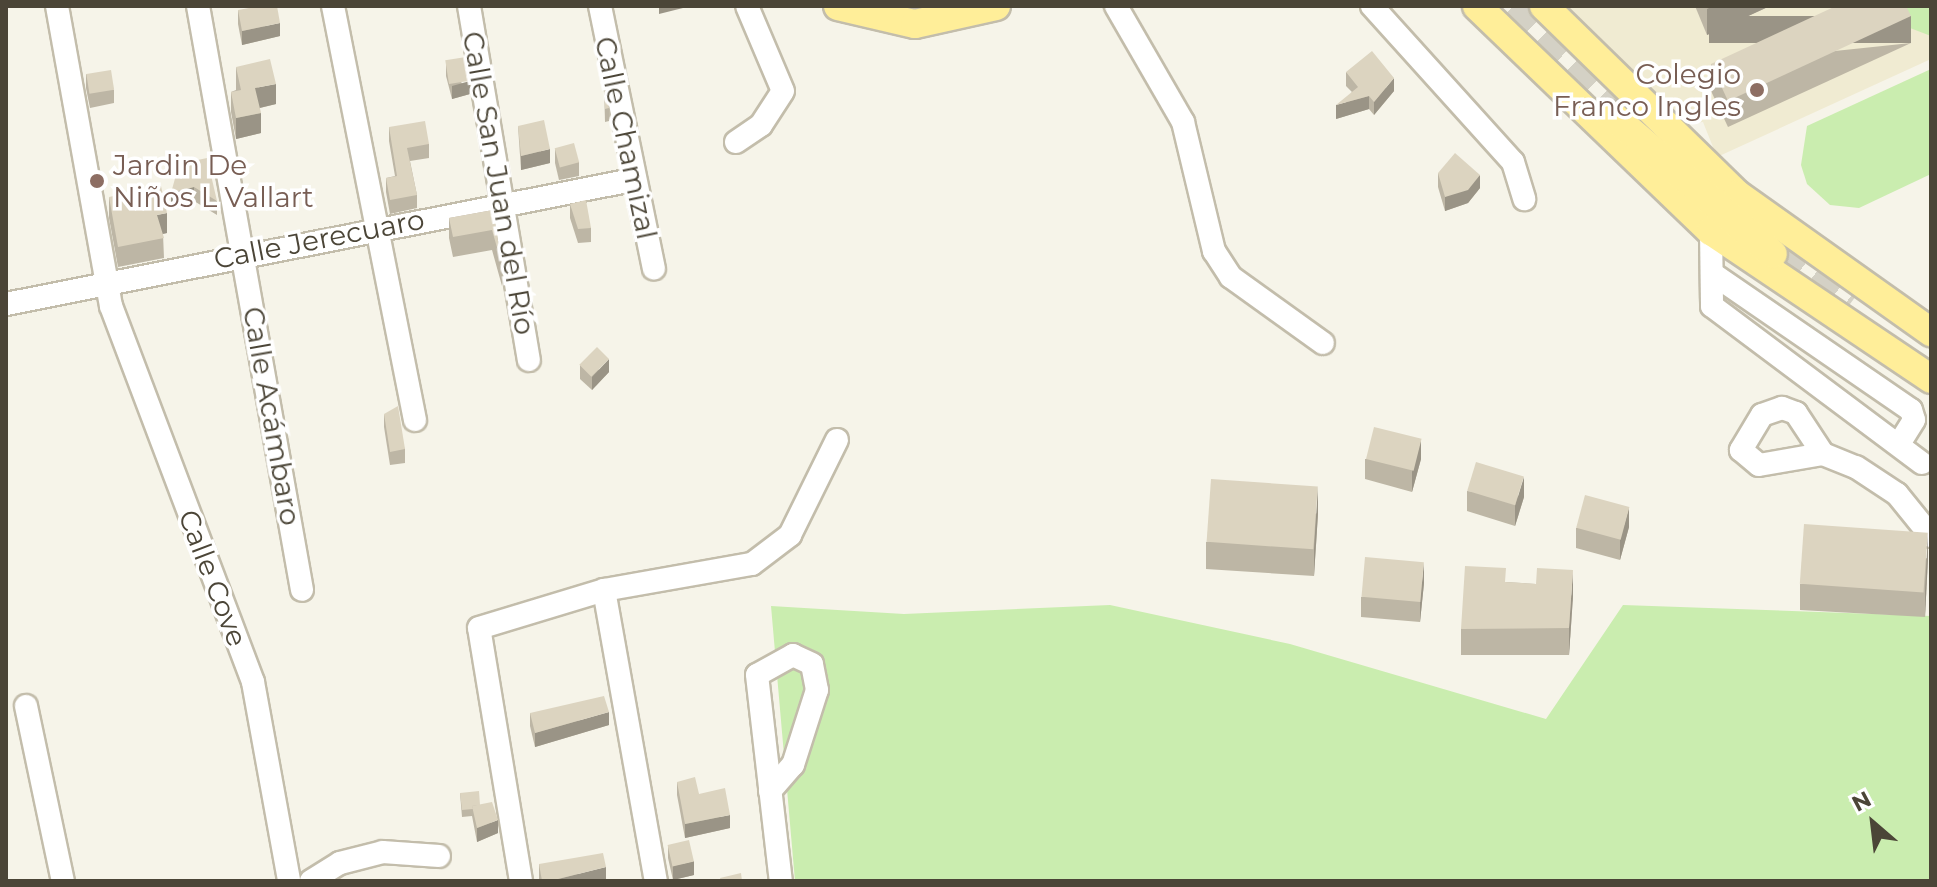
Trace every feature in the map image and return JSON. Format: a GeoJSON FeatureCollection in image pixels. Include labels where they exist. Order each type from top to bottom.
{"type":"FeatureCollection","features":[{"type":"Feature","properties":{"kind":"main road"},"geometry":{"type":"LineString","coordinates":[[838,6],[915,24],[996,6]]}},
{"type":"Feature","properties":{"kind":"main road"},"geometry":{"type":"LineString","coordinates":[[1477,6],[1711,231],[1931,379]]}},
{"type":"Feature","properties":{"kind":"main road"},"geometry":{"type":"LineString","coordinates":[[1544,6],[1738,195],[1931,332]]}},
{"type":"Feature","properties":{"kind":"main road"},"geometry":{"type":"LineString","coordinates":[[1585,92],[1830,311]]}},
{"type":"Feature","properties":{"kind":"main road"},"geometry":{"type":"LineString","coordinates":[[1855,297],[1931,349]]}},
{"type":"Feature","properties":{"kind":"street","name":"Calle Cove"},"geometry":{"type":"LineString","coordinates":[[57,6],[117,328],[253,682],[289,881]]}},
{"type":"Feature","properties":{"kind":"street","name":"Calle Acámbaro"},"geometry":{"type":"LineString","coordinates":[[198,6],[302,590]]}},
{"type":"Feature","properties":{"kind":"street"},"geometry":{"type":"LineString","coordinates":[[333,6],[374,228],[415,420]]}},
{"type":"Feature","properties":{"kind":"street","name":"Calle San Juan del Río"},"geometry":{"type":"LineString","coordinates":[[469,6],[529,360]]}},
{"type":"Feature","properties":{"kind":"street","name":"Calle Chamizal"},"geometry":{"type":"LineString","coordinates":[[600,6],[632,180],[654,269]]}},
{"type":"Feature","properties":{"kind":"street"},"geometry":{"type":"LineString","coordinates":[[736,142],[761,125],[783,91],[747,6]]}},
{"type":"Feature","properties":{"kind":"street"},"geometry":{"type":"LineString","coordinates":[[1116,6],[1183,122],[1214,251],[1231,277],[1323,343]]}},
{"type":"Feature","properties":{"kind":"street"},"geometry":{"type":"LineString","coordinates":[[1372,6],[1513,162],[1524,199]]}},
{"type":"Feature","properties":{"kind":"street","name":"Calle Jerecuaro"},"geometry":{"type":"LineString","coordinates":[[6,304],[244,253],[632,180]]}},
{"type":"Feature","properties":{"kind":"street"},"geometry":{"type":"LineString","coordinates":[[1711,231],[1712,306],[1928,462]]}},
{"type":"Feature","properties":{"kind":"street"},"geometry":{"type":"LineString","coordinates":[[1713,274],[1911,410],[1914,420],[1899,444]]}},
{"type":"Feature","properties":{"kind":"street"},"geometry":{"type":"LineString","coordinates":[[521,881],[479,628],[604,590],[718,572],[774,550],[790,535],[837,440]]}},
{"type":"Feature","properties":{"kind":"street"},"geometry":{"type":"LineString","coordinates":[[1823,454],[1897,494],[1931,536]]}},
{"type":"Feature","properties":{"kind":"street"},"geometry":{"type":"LineString","coordinates":[[604,590],[656,881]]}},
{"type":"Feature","properties":{"kind":"street"},"geometry":{"type":"LineString","coordinates":[[770,791],[793,765],[817,690],[812,664],[793,655],[757,675],[770,791],[781,881]]}},
{"type":"Feature","properties":{"kind":"street"},"geometry":{"type":"LineString","coordinates":[[26,706],[63,881]]}},
{"type":"Feature","properties":{"kind":"street"},"geometry":{"type":"LineString","coordinates":[[311,881],[340,863],[383,852],[439,856]]}},
{"type":"Feature","properties":{"kind":"shaded area","name":"Colegio Franco Ingles"},"geometry":{"type":"Polygon","coordinates":[[[1562,6],[1931,6],[1931,59],[1717,157],[1703,122],[1682,124],[1562,6]]]}},
{"type":"Feature","properties":{"kind":"green space"},"geometry":{"type":"Polygon","coordinates":[[[1900,6],[1931,6],[1931,36],[1910,28],[1900,6]]]}},
{"type":"Feature","properties":{"kind":"green space"},"geometry":{"type":"Polygon","coordinates":[[[1931,69],[1931,174],[1859,208],[1830,205],[1807,184],[1801,165],[1807,126],[1931,69]]]}},
{"type":"Feature","properties":{"kind":"green space"},"geometry":{"type":"Polygon","coordinates":[[[1110,605],[1290,644],[1546,719],[1623,605],[1931,616],[1931,881],[795,881],[771,606],[904,614],[1110,605]]]}},
{"type":"Feature","properties":{"kind":"building"},"geometry":{"type":"Polygon","coordinates":[[[277,6],[280,23],[242,31],[238,10],[277,6]]]}},
{"type":"Feature","properties":{"kind":"building"},"geometry":{"type":"Polygon","coordinates":[[[1836,6],[1906,6],[1911,16],[1728,101],[1711,64],[1836,6]]]}},
{"type":"Feature","properties":{"kind":"building"},"geometry":{"type":"Polygon","coordinates":[[[1372,51],[1394,78],[1374,102],[1369,96],[1336,105],[1358,87],[1346,72],[1372,51]]]}},
{"type":"Feature","properties":{"kind":"building"},"geometry":{"type":"Polygon","coordinates":[[[466,57],[470,81],[449,84],[445,60],[466,57]]]}},
{"type":"Feature","properties":{"kind":"building"},"geometry":{"type":"Polygon","coordinates":[[[270,59],[276,84],[255,88],[261,113],[236,118],[231,92],[241,90],[236,67],[270,59]]]}},
{"type":"Feature","properties":{"kind":"building"},"geometry":{"type":"Polygon","coordinates":[[[111,70],[114,90],[89,94],[86,74],[111,70]]]}},
{"type":"Feature","properties":{"kind":"building"},"geometry":{"type":"Polygon","coordinates":[[[604,83],[609,108],[605,109],[604,83]]]}},
{"type":"Feature","properties":{"kind":"building"},"geometry":{"type":"Polygon","coordinates":[[[544,120],[550,149],[521,156],[518,126],[544,120]]]}},
{"type":"Feature","properties":{"kind":"building"},"geometry":{"type":"Polygon","coordinates":[[[425,121],[429,144],[407,148],[417,195],[390,200],[386,178],[397,176],[389,127],[425,121]]]}},
{"type":"Feature","properties":{"kind":"building"},"geometry":{"type":"Polygon","coordinates":[[[574,143],[579,162],[560,167],[555,148],[574,143]]]}},
{"type":"Feature","properties":{"kind":"building"},"geometry":{"type":"Polygon","coordinates":[[[1455,153],[1480,175],[1468,190],[1445,197],[1438,173],[1455,153]]]}},
{"type":"Feature","properties":{"kind":"building"},"geometry":{"type":"Polygon","coordinates":[[[207,158],[217,201],[194,187],[171,193],[179,164],[207,158]]]}},
{"type":"Feature","properties":{"kind":"building"},"geometry":{"type":"Polygon","coordinates":[[[161,186],[167,213],[157,215],[164,238],[118,247],[109,197],[161,186]]]}},
{"type":"Feature","properties":{"kind":"building"},"geometry":{"type":"Polygon","coordinates":[[[586,200],[591,228],[578,229],[570,204],[586,200]]]}},
{"type":"Feature","properties":{"kind":"building"},"geometry":{"type":"Polygon","coordinates":[[[493,210],[502,265],[492,230],[453,237],[449,218],[493,210]]]}},
{"type":"Feature","properties":{"kind":"building"},"geometry":{"type":"Polygon","coordinates":[[[597,347],[609,359],[591,377],[579,365],[597,347]]]}},
{"type":"Feature","properties":{"kind":"building"},"geometry":{"type":"Polygon","coordinates":[[[398,406],[405,449],[390,452],[384,414],[398,406]]]}},
{"type":"Feature","properties":{"kind":"building"},"geometry":{"type":"Polygon","coordinates":[[[1374,427],[1422,439],[1414,471],[1366,459],[1374,427]]]}},
{"type":"Feature","properties":{"kind":"building"},"geometry":{"type":"Polygon","coordinates":[[[1476,462],[1524,477],[1515,505],[1467,491],[1476,462]]]}},
{"type":"Feature","properties":{"kind":"building"},"geometry":{"type":"Polygon","coordinates":[[[1211,479],[1318,486],[1313,549],[1207,542],[1211,479]]]}},
{"type":"Feature","properties":{"kind":"building"},"geometry":{"type":"Polygon","coordinates":[[[1585,495],[1629,507],[1621,540],[1576,528],[1585,495]]]}},
{"type":"Feature","properties":{"kind":"building"},"geometry":{"type":"Polygon","coordinates":[[[1804,524],[1928,533],[1924,593],[1800,584],[1804,524]]]}},
{"type":"Feature","properties":{"kind":"building"},"geometry":{"type":"Polygon","coordinates":[[[1365,557],[1424,562],[1420,602],[1362,597],[1365,557]]]}},
{"type":"Feature","properties":{"kind":"building"},"geometry":{"type":"Polygon","coordinates":[[[1465,566],[1506,568],[1505,582],[1536,584],[1537,568],[1573,570],[1569,628],[1461,629],[1465,566]]]}},
{"type":"Feature","properties":{"kind":"building"},"geometry":{"type":"Polygon","coordinates":[[[604,696],[609,712],[535,733],[530,713],[604,696]]]}},
{"type":"Feature","properties":{"kind":"building"},"geometry":{"type":"Polygon","coordinates":[[[695,777],[699,794],[725,788],[730,815],[685,824],[677,782],[695,777]]]}},
{"type":"Feature","properties":{"kind":"building"},"geometry":{"type":"Polygon","coordinates":[[[479,791],[480,805],[462,810],[460,793],[479,791]]]}},
{"type":"Feature","properties":{"kind":"building"},"geometry":{"type":"Polygon","coordinates":[[[492,802],[498,820],[477,828],[472,806],[492,802]]]}},
{"type":"Feature","properties":{"kind":"building"},"geometry":{"type":"Polygon","coordinates":[[[689,840],[694,861],[673,866],[668,845],[689,840]]]}},
{"type":"Feature","properties":{"kind":"building"},"geometry":{"type":"Polygon","coordinates":[[[603,853],[606,867],[542,881],[539,864],[603,853]]]}},
{"type":"Feature","properties":{"kind":"building"},"geometry":{"type":"Polygon","coordinates":[[[741,873],[742,881],[721,881],[720,878],[741,873]]]}},
{"type":"Feature","properties":{"kind":"tunnel"},"geometry":{"type":"LineString","coordinates":[[1513,6],[1639,130]]}},
{"type":"Feature","properties":{"kind":"tunnel"},"geometry":{"type":"LineString","coordinates":[[1785,244],[1855,297]]}},
{"type":"Feature","properties":{"kind":"place","name":"Colegio Franco Ingles"},"geometry":{"type":"Point","coordinates":[1757,90]}},
{"type":"Feature","properties":{"kind":"place","name":"Jardin De Niños L Vallart"},"geometry":{"type":"Point","coordinates":[97,181]}}]}
